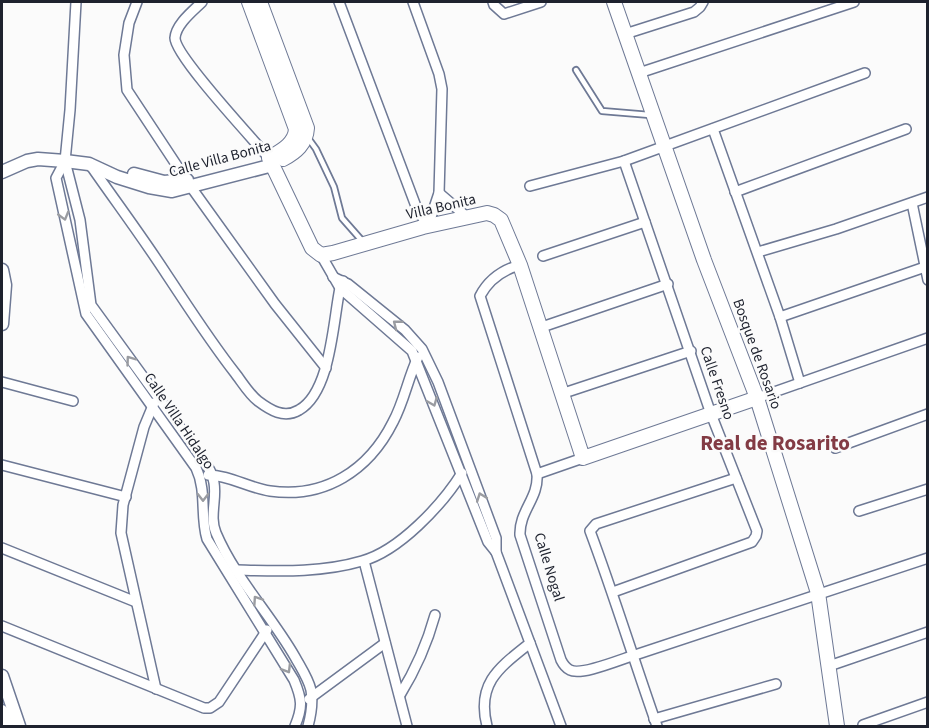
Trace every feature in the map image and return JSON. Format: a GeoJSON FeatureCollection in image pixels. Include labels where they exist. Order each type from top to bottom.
{"type":"FeatureCollection","features":[{"type":"Feature","properties":{"kind":"main road"},"geometry":{"type":"LineString","coordinates":[[249,2],[301,135],[307,128],[260,2]]}},
{"type":"Feature","properties":{"kind":"main road","name":"Bosque de Rosario"},"geometry":{"type":"LineString","coordinates":[[614,2],[664,147],[757,398],[818,593],[837,726]]}},
{"type":"Feature","properties":{"kind":"main road","name":"Calle Villa Bonita"},"geometry":{"type":"LineString","coordinates":[[271,161],[299,148],[301,135]]}},
{"type":"Feature","properties":{"kind":"main road"},"geometry":{"type":"LineString","coordinates":[[271,161],[312,248],[321,255]]}},
{"type":"Feature","properties":{"kind":"main road","name":"Villa Bonita"},"geometry":{"type":"LineString","coordinates":[[321,255],[428,226],[487,213],[501,220],[542,327],[583,458]]}},
{"type":"Feature","properties":{"kind":"main road"},"geometry":{"type":"LineString","coordinates":[[583,458],[757,398]]}},
{"type":"Feature","properties":{"kind":"street","name":"Calle Villa Hidalgo"},"geometry":{"type":"LineString","coordinates":[[76,2],[65,160],[80,220],[91,305],[200,475],[204,489],[204,530],[207,540],[294,680],[301,702]]}},
{"type":"Feature","properties":{"kind":"street"},"geometry":{"type":"LineString","coordinates":[[137,2],[129,23],[124,55],[127,90],[188,184],[275,304],[326,368]]}},
{"type":"Feature","properties":{"kind":"street"},"geometry":{"type":"LineString","coordinates":[[202,2],[181,24],[176,32],[175,41],[179,50],[215,96],[271,161]]}},
{"type":"Feature","properties":{"kind":"street"},"geometry":{"type":"LineString","coordinates":[[339,2],[417,209],[428,226]]}},
{"type":"Feature","properties":{"kind":"street"},"geometry":{"type":"LineString","coordinates":[[412,2],[440,74],[442,89],[439,194],[428,226]]}},
{"type":"Feature","properties":{"kind":"street"},"geometry":{"type":"LineString","coordinates":[[493,2],[504,14],[541,2]]}},
{"type":"Feature","properties":{"kind":"street"},"geometry":{"type":"LineString","coordinates":[[625,34],[694,12],[703,2]]}},
{"type":"Feature","properties":{"kind":"street"},"geometry":{"type":"LineString","coordinates":[[639,73],[854,2]]}},
{"type":"Feature","properties":{"kind":"street"},"geometry":{"type":"LineString","coordinates":[[530,186],[624,161],[865,73]]}},
{"type":"Feature","properties":{"kind":"street"},"geometry":{"type":"LineString","coordinates":[[713,129],[758,252],[800,383]]}},
{"type":"Feature","properties":{"kind":"street"},"geometry":{"type":"LineString","coordinates":[[735,192],[906,129]]}},
{"type":"Feature","properties":{"kind":"street","name":"Calle Villa Hidalgo"},"geometry":{"type":"LineString","coordinates":[[65,160],[56,178],[82,306],[94,328],[212,474],[214,531],[306,678],[312,698],[308,726]]}},
{"type":"Feature","properties":{"kind":"street","name":"Calle Villa Bonita"},"geometry":{"type":"LineString","coordinates":[[2,172],[27,161],[65,160],[110,167],[164,182],[188,184],[271,161]]}},
{"type":"Feature","properties":{"kind":"street","name":"Calle Fresno"},"geometry":{"type":"LineString","coordinates":[[613,592],[752,542],[757,531],[711,414],[624,161]]}},
{"type":"Feature","properties":{"kind":"street"},"geometry":{"type":"LineString","coordinates":[[95,166],[213,345],[256,399],[275,413],[287,414],[298,411],[318,390],[326,368],[341,285]]}},
{"type":"Feature","properties":{"kind":"street"},"geometry":{"type":"LineString","coordinates":[[439,194],[468,218]]}},
{"type":"Feature","properties":{"kind":"street"},"geometry":{"type":"LineString","coordinates":[[758,252],[836,229],[927,196]]}},
{"type":"Feature","properties":{"kind":"street"},"geometry":{"type":"LineString","coordinates":[[912,203],[927,280]]}},
{"type":"Feature","properties":{"kind":"street"},"geometry":{"type":"LineString","coordinates":[[543,256],[645,222]]}},
{"type":"Feature","properties":{"kind":"street"},"geometry":{"type":"LineString","coordinates":[[321,255],[333,277],[410,350],[416,360],[488,542],[496,552],[561,726]]}},
{"type":"Feature","properties":{"kind":"street"},"geometry":{"type":"LineString","coordinates":[[520,265],[506,269],[495,277],[485,286],[480,296],[537,474],[583,458]]}},
{"type":"Feature","properties":{"kind":"street"},"geometry":{"type":"LineString","coordinates":[[780,317],[925,267]]}},
{"type":"Feature","properties":{"kind":"street"},"geometry":{"type":"LineString","coordinates":[[2,270],[5,285],[2,324]]}},
{"type":"Feature","properties":{"kind":"street"},"geometry":{"type":"LineString","coordinates":[[542,327],[668,284]]}},
{"type":"Feature","properties":{"kind":"street"},"geometry":{"type":"LineString","coordinates":[[341,285],[405,330],[422,349],[438,382],[471,469],[496,538],[496,552]]}},
{"type":"Feature","properties":{"kind":"street"},"geometry":{"type":"LineString","coordinates":[[757,398],[927,338]]}},
{"type":"Feature","properties":{"kind":"street"},"geometry":{"type":"LineString","coordinates":[[200,475],[212,474],[269,491],[296,493],[328,486],[344,477],[371,456],[381,443],[394,421],[422,349]]}},
{"type":"Feature","properties":{"kind":"street"},"geometry":{"type":"LineString","coordinates":[[564,393],[691,351]]}},
{"type":"Feature","properties":{"kind":"street"},"geometry":{"type":"LineString","coordinates":[[2,382],[73,400]]}},
{"type":"Feature","properties":{"kind":"street"},"geometry":{"type":"LineString","coordinates":[[155,402],[144,427],[126,497],[121,533],[156,689]]}},
{"type":"Feature","properties":{"kind":"street"},"geometry":{"type":"LineString","coordinates":[[835,448],[927,414]]}},
{"type":"Feature","properties":{"kind":"street"},"geometry":{"type":"LineString","coordinates":[[2,465],[126,497]]}},
{"type":"Feature","properties":{"kind":"street"},"geometry":{"type":"LineString","coordinates":[[237,570],[298,572],[364,561],[400,540],[426,517],[454,486],[462,473]]}},
{"type":"Feature","properties":{"kind":"street","name":"Calle Nogal"},"geometry":{"type":"LineString","coordinates":[[537,474],[536,489],[521,519],[520,535],[561,660],[570,670],[576,672],[632,656],[927,558]]}},
{"type":"Feature","properties":{"kind":"street"},"geometry":{"type":"LineString","coordinates":[[736,478],[592,526],[590,531],[613,592],[632,656],[656,723],[776,684]]}},
{"type":"Feature","properties":{"kind":"street"},"geometry":{"type":"LineString","coordinates":[[859,511],[927,489]]}},
{"type":"Feature","properties":{"kind":"street"},"geometry":{"type":"LineString","coordinates":[[2,548],[136,602]]}},
{"type":"Feature","properties":{"kind":"street"},"geometry":{"type":"LineString","coordinates":[[364,561],[407,726]]}},
{"type":"Feature","properties":{"kind":"street"},"geometry":{"type":"LineString","coordinates":[[400,695],[428,644],[435,615]]}},
{"type":"Feature","properties":{"kind":"street"},"geometry":{"type":"LineString","coordinates":[[2,626],[204,708],[210,708],[219,702],[273,623]]}},
{"type":"Feature","properties":{"kind":"street"},"geometry":{"type":"LineString","coordinates":[[829,666],[927,632]]}},
{"type":"Feature","properties":{"kind":"street"},"geometry":{"type":"LineString","coordinates":[[295,726],[302,712],[301,702],[312,698],[385,643]]}},
{"type":"Feature","properties":{"kind":"street"},"geometry":{"type":"LineString","coordinates":[[487,726],[483,712],[489,684],[498,668],[530,643]]}},
{"type":"Feature","properties":{"kind":"street"},"geometry":{"type":"LineString","coordinates":[[2,676],[19,726]]}},
{"type":"Feature","properties":{"kind":"street"},"geometry":{"type":"LineString","coordinates":[[863,725],[927,702]]}},
{"type":"Feature","properties":{"kind":"street"},"geometry":{"type":"LineString","coordinates":[[2,711],[7,726]]}},
{"type":"Feature","properties":{"kind":"lane"},"geometry":{"type":"LineString","coordinates":[[576,70],[602,111],[653,115]]}},
{"type":"Feature","properties":{"kind":"lane"},"geometry":{"type":"LineString","coordinates":[[301,135],[316,149],[334,188],[342,218],[364,244]]}},
{"type":"Feature","properties":{"kind":"district","name":"Real de Rosarito"},"geometry":{"type":"Point","coordinates":[775,443]}}]}
